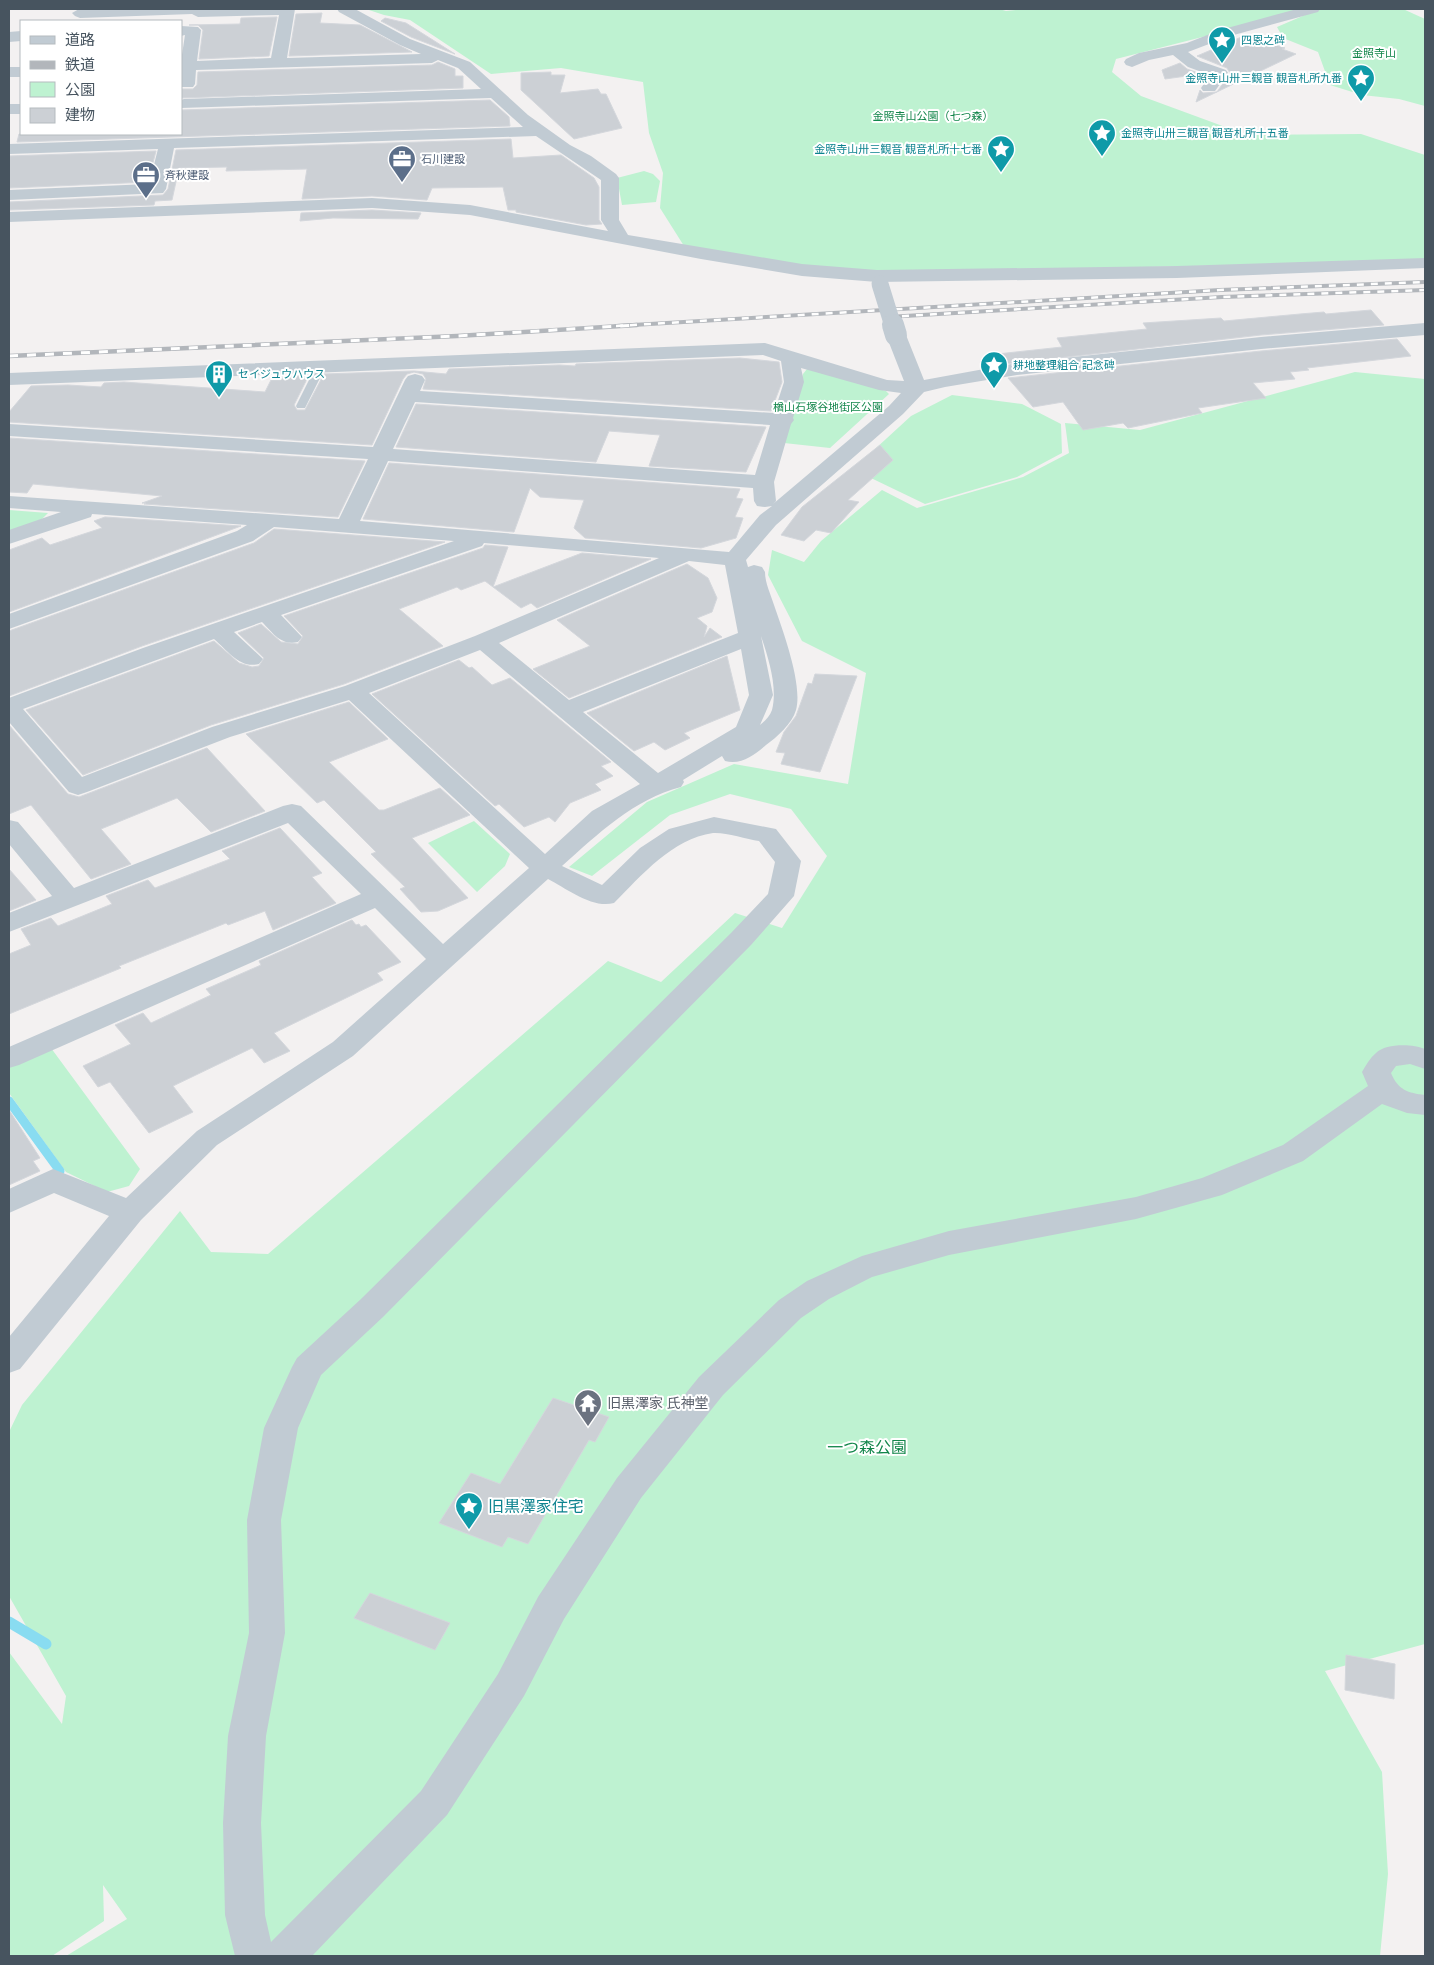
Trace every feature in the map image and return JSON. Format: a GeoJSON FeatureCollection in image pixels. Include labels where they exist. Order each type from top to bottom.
{"type":"FeatureCollection","features":[{"type":"Feature","properties":{"kind":"street"},"geometry":{"type":"LineString","coordinates":[[80,13],[288,9],[278,63]]}},
{"type":"Feature","properties":{"kind":"street"},"geometry":{"type":"LineString","coordinates":[[344,9],[405,42],[464,65],[522,118],[564,149],[585,160],[610,178],[610,220],[620,238]]}},
{"type":"Feature","properties":{"kind":"street"},"geometry":{"type":"LineString","coordinates":[[1132,62],[1156,52],[1177,51],[1225,33],[1313,9]]}},
{"type":"Feature","properties":{"kind":"street"},"geometry":{"type":"LineString","coordinates":[[199,10],[187,31],[183,101],[496,93]]}},
{"type":"Feature","properties":{"kind":"street"},"geometry":{"type":"LineString","coordinates":[[1177,51],[1194,64],[1220,73],[1209,88]]}},
{"type":"Feature","properties":{"kind":"street"},"geometry":{"type":"LineString","coordinates":[[185,66],[446,57]]}},
{"type":"Feature","properties":{"kind":"street"},"geometry":{"type":"LineString","coordinates":[[9,149],[175,141],[541,131]]}},
{"type":"Feature","properties":{"kind":"street"},"geometry":{"type":"LineString","coordinates":[[9,195],[157,189],[175,141]]}},
{"type":"Feature","properties":{"kind":"street"},"geometry":{"type":"LineString","coordinates":[[9,217],[372,203],[470,210],[802,270],[878,280],[1425,263]]}},
{"type":"Feature","properties":{"kind":"street"},"geometry":{"type":"LineString","coordinates":[[878,280],[896,335],[917,388]]}},
{"type":"Feature","properties":{"kind":"street"},"geometry":{"type":"LineString","coordinates":[[9,398],[14,378],[765,349],[886,386],[917,388],[944,380],[1017,369],[1425,329]]}},
{"type":"Feature","properties":{"kind":"street"},"geometry":{"type":"LineString","coordinates":[[768,520],[763,482],[784,420],[794,382],[790,358]]}},
{"type":"Feature","properties":{"kind":"street"},"geometry":{"type":"LineString","coordinates":[[347,526],[379,454],[424,362]]}},
{"type":"Feature","properties":{"kind":"street"},"geometry":{"type":"LineString","coordinates":[[735,559],[768,520],[896,410],[917,388]]}},
{"type":"Feature","properties":{"kind":"street"},"geometry":{"type":"LineString","coordinates":[[408,396],[784,420]]}},
{"type":"Feature","properties":{"kind":"street"},"geometry":{"type":"LineString","coordinates":[[9,430],[379,454],[763,482]]}},
{"type":"Feature","properties":{"kind":"street"},"geometry":{"type":"LineString","coordinates":[[656,785],[703,775],[768,732],[784,711],[786,688],[754,577],[755,564],[765,541],[793,510],[812,482]]}},
{"type":"Feature","properties":{"kind":"street"},"geometry":{"type":"LineString","coordinates":[[9,502],[268,522],[347,526],[735,559]]}},
{"type":"Feature","properties":{"kind":"street"},"geometry":{"type":"LineString","coordinates":[[9,537],[94,508]]}},
{"type":"Feature","properties":{"kind":"street"},"geometry":{"type":"LineString","coordinates":[[9,622],[245,536],[268,522]]}},
{"type":"Feature","properties":{"kind":"street"},"geometry":{"type":"LineString","coordinates":[[482,538],[218,630],[9,706],[78,787],[221,732],[353,691],[483,641],[687,554]]}},
{"type":"Feature","properties":{"kind":"street"},"geometry":{"type":"LineString","coordinates":[[9,1360],[130,1212],[207,1138],[343,1048],[601,817],[746,731],[761,694],[735,559]]}},
{"type":"Feature","properties":{"kind":"street"},"geometry":{"type":"LineString","coordinates":[[266,613],[290,638]]}},
{"type":"Feature","properties":{"kind":"street"},"geometry":{"type":"LineString","coordinates":[[218,630],[252,659]]}},
{"type":"Feature","properties":{"kind":"street"},"geometry":{"type":"LineString","coordinates":[[566,710],[749,636]]}},
{"type":"Feature","properties":{"kind":"street"},"geometry":{"type":"LineString","coordinates":[[483,641],[656,785]]}},
{"type":"Feature","properties":{"kind":"street"},"geometry":{"type":"LineString","coordinates":[[254,1956],[245,1915],[242,1823],[247,1736],[267,1633],[264,1520],[281,1428],[308,1367],[372,1308],[781,896],[788,861],[767,835],[714,826],[678,835],[649,854],[605,897],[544,867],[353,691]]}},
{"type":"Feature","properties":{"kind":"street"},"geometry":{"type":"LineString","coordinates":[[9,923],[68,898],[292,812],[442,959]]}},
{"type":"Feature","properties":{"kind":"street"},"geometry":{"type":"LineString","coordinates":[[9,828],[68,898]]}},
{"type":"Feature","properties":{"kind":"street"},"geometry":{"type":"LineString","coordinates":[[9,1058],[378,897]]}},
{"type":"Feature","properties":{"kind":"street"},"geometry":{"type":"LineString","coordinates":[[1425,1059],[1411,1054],[1387,1058],[1376,1072],[1382,1090],[1403,1103],[1425,1105]]}},
{"type":"Feature","properties":{"kind":"street"},"geometry":{"type":"LineString","coordinates":[[286,1956],[434,1803],[511,1684],[551,1608],[629,1488],[711,1386],[790,1309],[818,1290],[862,1268],[949,1243],[1136,1208],[1211,1187],[1293,1153],[1382,1090]]}},
{"type":"Feature","properties":{"kind":"street"},"geometry":{"type":"LineString","coordinates":[[9,1202],[53,1180],[130,1212]]}},
{"type":"Feature","properties":{"kind":"lane"},"geometry":{"type":"LineString","coordinates":[[301,406],[321,366]]}},
{"type":"Feature","properties":{"kind":"green space","name":"金照寺山公園（七つ森）"},"geometry":{"type":"Polygon","coordinates":[[[366,9],[999,9],[1006,11],[1026,9],[1305,9],[1116,59],[1112,72],[1141,96],[1247,135],[1361,134],[1425,155],[1425,261],[830,274],[684,246],[660,208],[663,173],[649,133],[643,82],[561,68],[491,74],[410,20],[366,9]]]}},
{"type":"Feature","properties":{"kind":"green space","name":"金照寺山"},"geometry":{"type":"Polygon","coordinates":[[[1319,9],[1403,9],[1425,19],[1425,106],[1399,99],[1362,95],[1330,85],[1318,52],[1283,38],[1277,27],[1319,9]]]}},
{"type":"Feature","properties":{"kind":"green space"},"geometry":{"type":"Polygon","coordinates":[[[644,171],[653,174],[660,181],[656,202],[622,205],[617,178],[644,171]]]}},
{"type":"Feature","properties":{"kind":"green space","name":"楢山石塚谷地街区公園"},"geometry":{"type":"Polygon","coordinates":[[[807,369],[886,391],[889,394],[830,448],[784,443],[803,374],[807,369]]]}},
{"type":"Feature","properties":{"kind":"green space","name":"一つ森公園"},"geometry":{"type":"Polygon","coordinates":[[[1355,372],[1425,379],[1425,1644],[1325,1671],[1382,1772],[1388,1874],[1380,1956],[66,1956],[127,1919],[103,1885],[104,1921],[52,1956],[9,1956],[9,1652],[62,1724],[66,1696],[9,1596],[9,1432],[22,1405],[180,1211],[211,1252],[268,1254],[608,961],[661,982],[735,913],[782,928],[827,856],[791,809],[730,794],[670,815],[592,876],[569,867],[647,802],[734,764],[848,784],[866,673],[802,641],[768,575],[772,550],[804,562],[821,541],[882,490],[917,508],[1023,477],[1069,453],[1065,423],[1140,430],[1355,372]]]}},
{"type":"Feature","properties":{"kind":"green space"},"geometry":{"type":"Polygon","coordinates":[[[952,395],[1022,404],[1061,424],[1062,453],[1017,477],[925,504],[873,479],[850,472],[911,416],[952,395]]]}},
{"type":"Feature","properties":{"kind":"green space"},"geometry":{"type":"Polygon","coordinates":[[[9,510],[48,513],[40,521],[9,531],[9,510]]]}},
{"type":"Feature","properties":{"kind":"green space"},"geometry":{"type":"Polygon","coordinates":[[[474,821],[510,854],[505,866],[477,892],[428,843],[474,821]]]}},
{"type":"Feature","properties":{"kind":"green space"},"geometry":{"type":"Polygon","coordinates":[[[51,1048],[140,1169],[129,1186],[107,1192],[66,1172],[9,1093],[9,1066],[51,1048]]]}},
{"type":"Feature","properties":{"kind":"building"},"geometry":{"type":"Polygon","coordinates":[[[322,13],[320,23],[360,25],[412,52],[289,56],[296,14],[322,13]]]}},
{"type":"Feature","properties":{"kind":"building"},"geometry":{"type":"Polygon","coordinates":[[[277,17],[269,56],[199,59],[203,30],[198,25],[189,25],[240,24],[241,18],[277,17]]]}},
{"type":"Feature","properties":{"kind":"building"},"geometry":{"type":"Polygon","coordinates":[[[385,18],[406,23],[455,54],[411,37],[381,21],[385,18]]]}},
{"type":"Feature","properties":{"kind":"building"},"geometry":{"type":"Polygon","coordinates":[[[1246,35],[1285,48],[1282,49],[1296,54],[1217,92],[1230,73],[1227,68],[1197,56],[1246,35]]]}},
{"type":"Feature","properties":{"kind":"building"},"geometry":{"type":"Polygon","coordinates":[[[438,62],[455,69],[455,76],[463,76],[463,88],[182,98],[182,89],[193,89],[197,85],[198,72],[432,65],[438,62]]]}},
{"type":"Feature","properties":{"kind":"building"},"geometry":{"type":"Polygon","coordinates":[[[1180,63],[1187,69],[1201,74],[1165,79],[1162,70],[1180,63]]]}},
{"type":"Feature","properties":{"kind":"building"},"geometry":{"type":"Polygon","coordinates":[[[551,72],[551,75],[565,75],[560,93],[598,89],[601,94],[606,94],[622,128],[574,139],[521,90],[521,73],[551,72]]]}},
{"type":"Feature","properties":{"kind":"building"},"geometry":{"type":"Polygon","coordinates":[[[1200,90],[1203,93],[1217,92],[1196,102],[1200,90]]]}},
{"type":"Feature","properties":{"kind":"building"},"geometry":{"type":"Polygon","coordinates":[[[490,100],[509,117],[510,126],[17,142],[19,134],[182,135],[182,110],[490,100]]]}},
{"type":"Feature","properties":{"kind":"building"},"geometry":{"type":"Polygon","coordinates":[[[511,139],[513,158],[561,155],[594,178],[599,187],[599,220],[602,224],[586,225],[516,212],[516,210],[508,210],[503,187],[432,188],[427,200],[372,196],[302,199],[307,169],[226,171],[227,167],[179,168],[172,200],[155,201],[154,205],[9,210],[9,202],[163,195],[168,189],[176,150],[511,139]]]}},
{"type":"Feature","properties":{"kind":"building"},"geometry":{"type":"Polygon","coordinates":[[[156,151],[148,182],[9,188],[9,156],[156,151]]]}},
{"type":"Feature","properties":{"kind":"building"},"geometry":{"type":"Polygon","coordinates":[[[372,210],[421,213],[418,219],[333,218],[300,221],[301,213],[372,210]]]}},
{"type":"Feature","properties":{"kind":"building"},"geometry":{"type":"Polygon","coordinates":[[[1371,310],[1384,325],[1261,335],[996,365],[988,355],[1062,347],[1057,338],[1147,329],[1143,323],[1221,318],[1224,321],[1324,312],[1326,314],[1371,310]]]}},
{"type":"Feature","properties":{"kind":"building"},"geometry":{"type":"Polygon","coordinates":[[[1397,339],[1411,356],[1307,368],[1309,370],[1290,372],[1295,379],[1253,383],[1266,398],[1198,408],[1202,413],[1128,428],[1123,423],[1083,430],[1063,402],[1033,407],[1008,378],[1261,351],[1397,339]]]}},
{"type":"Feature","properties":{"kind":"building"},"geometry":{"type":"Polygon","coordinates":[[[740,358],[779,362],[782,382],[771,411],[423,389],[426,379],[423,374],[414,372],[407,374],[403,379],[372,445],[9,422],[9,412],[31,386],[68,385],[101,387],[104,383],[124,382],[265,392],[271,380],[281,380],[282,376],[309,375],[294,405],[297,410],[305,410],[324,374],[414,371],[446,374],[449,369],[575,366],[576,364],[740,358]]]}},
{"type":"Feature","properties":{"kind":"building"},"geometry":{"type":"Polygon","coordinates":[[[416,404],[766,427],[746,472],[649,466],[660,435],[609,431],[596,462],[396,447],[416,404]]]}},
{"type":"Feature","properties":{"kind":"building"},"geometry":{"type":"Polygon","coordinates":[[[9,438],[365,461],[338,517],[144,504],[146,503],[142,503],[162,496],[33,484],[27,493],[9,492],[9,438]]]}},
{"type":"Feature","properties":{"kind":"building"},"geometry":{"type":"Polygon","coordinates":[[[880,445],[893,460],[848,500],[859,502],[831,533],[816,530],[804,541],[781,535],[802,507],[880,445]]]}},
{"type":"Feature","properties":{"kind":"building"},"geometry":{"type":"Polygon","coordinates":[[[389,463],[740,489],[736,498],[743,499],[735,517],[743,518],[736,538],[701,548],[585,538],[574,528],[584,500],[540,497],[530,488],[514,532],[363,519],[389,463]]]}},
{"type":"Feature","properties":{"kind":"building"},"geometry":{"type":"Polygon","coordinates":[[[105,517],[241,526],[9,612],[9,550],[42,538],[50,545],[102,528],[94,521],[105,517]]]}},
{"type":"Feature","properties":{"kind":"building"},"geometry":{"type":"Polygon","coordinates":[[[274,529],[445,542],[142,646],[9,696],[9,631],[254,543],[274,529]]]}},
{"type":"Feature","properties":{"kind":"building"},"geometry":{"type":"Polygon","coordinates":[[[485,545],[508,547],[493,587],[485,581],[461,590],[457,587],[399,609],[443,646],[344,684],[211,725],[83,775],[26,710],[214,641],[239,663],[252,667],[259,666],[264,658],[238,633],[261,624],[281,642],[298,644],[303,636],[284,616],[483,548],[485,545]]]}},
{"type":"Feature","properties":{"kind":"building"},"geometry":{"type":"Polygon","coordinates":[[[582,553],[651,559],[537,608],[531,603],[521,608],[493,587],[582,553]]]}},
{"type":"Feature","properties":{"kind":"building"},"geometry":{"type":"Polygon","coordinates":[[[687,564],[708,578],[717,598],[712,612],[697,618],[707,626],[704,637],[710,628],[722,637],[569,698],[533,669],[590,646],[557,620],[687,564]]]}},
{"type":"Feature","properties":{"kind":"building"},"geometry":{"type":"Polygon","coordinates":[[[727,656],[740,710],[684,733],[690,738],[665,750],[654,742],[634,751],[587,713],[727,656]]]}},
{"type":"Feature","properties":{"kind":"building"},"geometry":{"type":"Polygon","coordinates":[[[459,660],[469,668],[472,667],[492,685],[510,678],[611,762],[601,766],[613,776],[595,784],[601,790],[570,803],[555,822],[549,817],[524,827],[499,804],[495,806],[372,694],[459,660]]]}},
{"type":"Feature","properties":{"kind":"building"},"geometry":{"type":"Polygon","coordinates":[[[815,674],[857,676],[820,772],[781,764],[785,753],[776,752],[784,732],[796,716],[808,683],[812,684],[815,674]]]}},
{"type":"Feature","properties":{"kind":"building"},"geometry":{"type":"Polygon","coordinates":[[[349,702],[388,739],[329,762],[379,810],[384,810],[440,788],[470,815],[412,838],[468,898],[438,911],[421,912],[400,889],[405,887],[371,854],[376,852],[324,800],[317,803],[246,734],[349,702]]]}},
{"type":"Feature","properties":{"kind":"building"},"geometry":{"type":"Polygon","coordinates":[[[9,725],[68,794],[79,797],[207,748],[265,811],[211,832],[177,798],[101,829],[131,864],[91,879],[31,805],[9,814],[9,725]]]}},
{"type":"Feature","properties":{"kind":"building"},"geometry":{"type":"Polygon","coordinates":[[[280,828],[322,873],[312,877],[336,903],[273,930],[265,911],[228,925],[226,923],[119,966],[121,968],[9,1014],[9,954],[31,945],[21,929],[51,918],[58,926],[112,904],[106,896],[148,880],[155,888],[230,859],[222,851],[280,828]]]}},
{"type":"Feature","properties":{"kind":"building"},"geometry":{"type":"Polygon","coordinates":[[[9,869],[36,900],[9,911],[9,869]]]}},
{"type":"Feature","properties":{"kind":"building"},"geometry":{"type":"Polygon","coordinates":[[[352,920],[361,927],[366,925],[401,962],[377,973],[383,980],[274,1033],[290,1051],[264,1063],[252,1048],[173,1086],[193,1112],[149,1133],[110,1082],[98,1087],[83,1066],[131,1044],[115,1025],[143,1013],[151,1023],[211,995],[206,989],[261,965],[259,961],[352,920]]]}},
{"type":"Feature","properties":{"kind":"building"},"geometry":{"type":"Polygon","coordinates":[[[9,1110],[40,1158],[33,1161],[40,1171],[9,1185],[9,1110]]]}},
{"type":"Feature","properties":{"kind":"building"},"geometry":{"type":"Polygon","coordinates":[[[553,1398],[609,1417],[595,1442],[589,1440],[528,1544],[508,1537],[502,1547],[439,1523],[471,1473],[500,1484],[553,1398]]]}},
{"type":"Feature","properties":{"kind":"building"},"geometry":{"type":"Polygon","coordinates":[[[370,1593],[450,1623],[435,1650],[354,1618],[370,1593]]]}},
{"type":"Feature","properties":{"kind":"building"},"geometry":{"type":"Polygon","coordinates":[[[1346,1655],[1395,1664],[1394,1699],[1345,1690],[1346,1655]]]}},
{"type":"Feature","properties":{"kind":"waterway"},"geometry":{"type":"LineString","coordinates":[[9,1101],[60,1171]]}},
{"type":"Feature","properties":{"kind":"waterway"},"geometry":{"type":"LineString","coordinates":[[9,1622],[46,1644]]}},
{"type":"Feature","properties":{"kind":"railway"},"geometry":{"type":"LineString","coordinates":[[616,326],[1220,290],[1425,282]]}},
{"type":"Feature","properties":{"kind":"railway"},"geometry":{"type":"LineString","coordinates":[[888,317],[1222,297],[1425,290]]}},
{"type":"Feature","properties":{"kind":"railway"},"geometry":{"type":"LineString","coordinates":[[9,356],[457,336],[637,325]]}},
{"type":"Feature","properties":{"kind":"place","name":"四恩之碑"},"geometry":{"type":"Point","coordinates":[1222,64]}},
{"type":"Feature","properties":{"kind":"place","name":"金照寺山卅三観音 観音札所九番"},"geometry":{"type":"Point","coordinates":[1361,102]}},
{"type":"Feature","properties":{"kind":"place","name":"金照寺山卅三観音 観音札所十五番"},"geometry":{"type":"Point","coordinates":[1102,157]}},
{"type":"Feature","properties":{"kind":"place","name":"金照寺山卅三観音 観音札所十七番"},"geometry":{"type":"Point","coordinates":[1001,173]}},
{"type":"Feature","properties":{"kind":"place","name":"石川建設"},"geometry":{"type":"Point","coordinates":[402,183]}},
{"type":"Feature","properties":{"kind":"place","name":"斉秋建設"},"geometry":{"type":"Point","coordinates":[146,199]}},
{"type":"Feature","properties":{"kind":"place","name":"耕地整理組合 記念碑"},"geometry":{"type":"Point","coordinates":[994,389]}},
{"type":"Feature","properties":{"kind":"place","name":"セイジュウハウス"},"geometry":{"type":"Point","coordinates":[219,398]}},
{"type":"Feature","properties":{"kind":"place","name":"旧黒澤家 氏神堂"},"geometry":{"type":"Point","coordinates":[588,1427]}},
{"type":"Feature","properties":{"kind":"place","name":"旧黒澤家住宅"},"geometry":{"type":"Point","coordinates":[469,1530]}}]}
